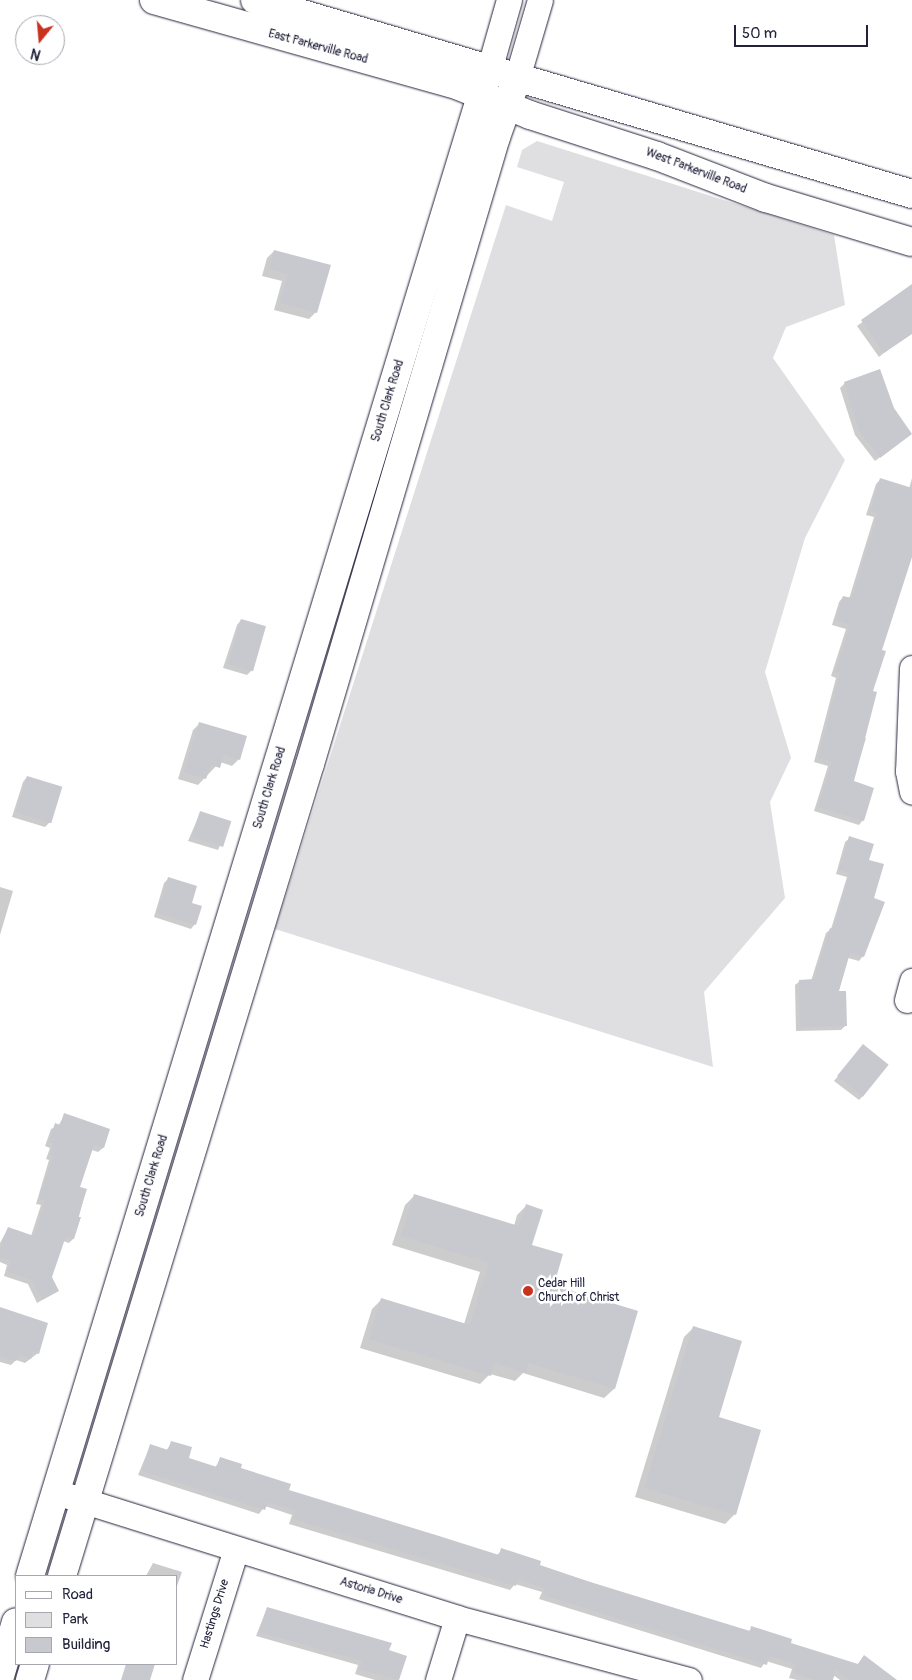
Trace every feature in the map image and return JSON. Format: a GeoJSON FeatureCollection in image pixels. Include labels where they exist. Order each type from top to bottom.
{"type":"FeatureCollection","features":[{"type":"Feature","properties":{"kind":"main road","name":"East Parkerville Road"},"geometry":{"type":"LineString","coordinates":[[154,0],[459,86],[480,96]]}},
{"type":"Feature","properties":{"kind":"main road","name":"East Parkerville Road"},"geometry":{"type":"LineString","coordinates":[[255,0],[517,78]]}},
{"type":"Feature","properties":{"kind":"main road","name":"South Clark Road"},"geometry":{"type":"LineString","coordinates":[[30,1575],[489,70]]}},
{"type":"Feature","properties":{"kind":"main road"},"geometry":{"type":"LineString","coordinates":[[62,1575],[143,1316],[517,78],[912,194]]}},
{"type":"Feature","properties":{"kind":"main road","name":"West Parkerville Road"},"geometry":{"type":"LineString","coordinates":[[480,96],[507,107],[657,156],[766,198],[912,242]]}},
{"type":"Feature","properties":{"kind":"main road"},"geometry":{"type":"LineString","coordinates":[[180,1084],[211,1092]]}},
{"type":"Feature","properties":{"kind":"main road"},"geometry":{"type":"LineString","coordinates":[[112,1306],[143,1316]]}},
{"type":"Feature","properties":{"kind":"main road"},"geometry":{"type":"LineString","coordinates":[[0,1676],[15,1625]]}},
{"type":"Feature","properties":{"kind":"main road"},"geometry":{"type":"LineString","coordinates":[[30,1680],[35,1665]]}},
{"type":"Feature","properties":{"kind":"street","name":"South Clark Road"},"geometry":{"type":"LineString","coordinates":[[489,70],[509,0]]}},
{"type":"Feature","properties":{"kind":"street"},"geometry":{"type":"LineString","coordinates":[[517,78],[540,0]]}},
{"type":"Feature","properties":{"kind":"street"},"geometry":{"type":"LineString","coordinates":[[912,668],[908,771],[912,792]]}},
{"type":"Feature","properties":{"kind":"street","name":"Astoria Drive"},"geometry":{"type":"LineString","coordinates":[[56,1492],[458,1618],[689,1680]]}},
{"type":"Feature","properties":{"kind":"street","name":"Hastings Drive"},"geometry":{"type":"LineString","coordinates":[[195,1680],[236,1549]]}},
{"type":"Feature","properties":{"kind":"street"},"geometry":{"type":"LineString","coordinates":[[438,1680],[458,1618]]}},
{"type":"Feature","properties":{"kind":"green space"},"geometry":{"type":"Polygon","coordinates":[[[537,141],[834,235],[845,305],[786,327],[773,358],[845,460],[805,538],[765,672],[791,758],[770,802],[785,898],[704,992],[713,1067],[275,929],[506,205],[552,221],[564,182],[517,167],[522,150],[537,141]]]}},
{"type":"Feature","properties":{"kind":"building"},"geometry":{"type":"Polygon","coordinates":[[[274,250],[331,265],[317,313],[280,303],[288,274],[269,269],[274,250]]]}},
{"type":"Feature","properties":{"kind":"building"},"geometry":{"type":"Polygon","coordinates":[[[912,284],[912,334],[884,353],[861,320],[912,284]]]}},
{"type":"Feature","properties":{"kind":"building"},"geometry":{"type":"Polygon","coordinates":[[[880,369],[894,408],[912,434],[880,458],[859,431],[844,382],[880,369]]]}},
{"type":"Feature","properties":{"kind":"building"},"geometry":{"type":"Polygon","coordinates":[[[880,478],[912,488],[912,557],[882,650],[886,651],[873,691],[877,692],[854,781],[874,788],[864,821],[818,807],[832,762],[818,757],[840,673],[835,672],[850,625],[836,620],[843,596],[852,598],[878,513],[870,511],[880,478]]]}},
{"type":"Feature","properties":{"kind":"building"},"geometry":{"type":"Polygon","coordinates":[[[241,619],[266,626],[253,671],[228,664],[241,619]]]}},
{"type":"Feature","properties":{"kind":"building"},"geometry":{"type":"Polygon","coordinates":[[[199,722],[247,736],[240,760],[224,754],[220,768],[211,765],[206,779],[184,772],[199,722]]]}},
{"type":"Feature","properties":{"kind":"building"},"geometry":{"type":"Polygon","coordinates":[[[27,776],[62,787],[51,823],[16,812],[27,776]]]}},
{"type":"Feature","properties":{"kind":"building"},"geometry":{"type":"Polygon","coordinates":[[[200,811],[231,821],[223,847],[192,837],[200,811]]]}},
{"type":"Feature","properties":{"kind":"building"},"geometry":{"type":"Polygon","coordinates":[[[849,836],[874,844],[869,860],[884,864],[874,898],[885,902],[864,957],[850,953],[839,991],[846,991],[847,1026],[800,1027],[799,980],[814,979],[830,928],[833,929],[850,873],[839,870],[849,836]]]}},
{"type":"Feature","properties":{"kind":"building"},"geometry":{"type":"Polygon","coordinates":[[[168,877],[197,886],[192,903],[202,906],[196,925],[157,913],[168,877]]]}},
{"type":"Feature","properties":{"kind":"building"},"geometry":{"type":"Polygon","coordinates":[[[863,1044],[889,1065],[863,1097],[837,1076],[863,1044]]]}},
{"type":"Feature","properties":{"kind":"building"},"geometry":{"type":"Polygon","coordinates":[[[64,1113],[110,1129],[104,1148],[94,1145],[80,1187],[87,1189],[78,1217],[81,1217],[74,1239],[66,1236],[52,1277],[59,1291],[42,1300],[32,1280],[7,1272],[11,1260],[0,1257],[0,1250],[8,1227],[34,1236],[45,1201],[39,1199],[53,1156],[50,1155],[53,1143],[49,1142],[55,1123],[60,1125],[64,1113]]]}},
{"type":"Feature","properties":{"kind":"building","name":"Cedar Hill Church of Christ"},"geometry":{"type":"Polygon","coordinates":[[[414,1194],[519,1226],[526,1204],[543,1210],[532,1245],[563,1254],[554,1285],[638,1311],[615,1389],[528,1363],[526,1373],[494,1363],[491,1376],[369,1339],[381,1298],[470,1325],[489,1263],[401,1236],[414,1194]]]}},
{"type":"Feature","properties":{"kind":"building"},"geometry":{"type":"Polygon","coordinates":[[[0,1307],[48,1323],[39,1354],[33,1352],[31,1359],[19,1355],[16,1361],[0,1356],[0,1307]]]}},
{"type":"Feature","properties":{"kind":"building"},"geometry":{"type":"Polygon","coordinates":[[[693,1326],[742,1341],[719,1417],[761,1430],[736,1515],[644,1488],[693,1326]]]}},
{"type":"Feature","properties":{"kind":"building"},"geometry":{"type":"Polygon","coordinates":[[[171,1441],[192,1447],[189,1458],[217,1467],[220,1457],[242,1464],[241,1468],[291,1484],[289,1490],[499,1555],[501,1548],[541,1561],[540,1565],[590,1582],[750,1631],[751,1626],[792,1639],[791,1643],[858,1664],[864,1655],[897,1680],[850,1680],[836,1669],[833,1680],[815,1680],[793,1673],[796,1664],[769,1656],[767,1665],[543,1595],[545,1588],[518,1579],[516,1586],[293,1519],[296,1510],[268,1502],[265,1510],[142,1471],[150,1444],[168,1450],[171,1441]]]}},
{"type":"Feature","properties":{"kind":"building"},"geometry":{"type":"Polygon","coordinates":[[[267,1607],[392,1643],[389,1650],[407,1656],[399,1680],[359,1669],[362,1661],[259,1632],[267,1607]]]}},
{"type":"Feature","properties":{"kind":"building"},"geometry":{"type":"Polygon","coordinates":[[[126,1665],[155,1665],[150,1680],[121,1680],[126,1665]]]}},
{"type":"Feature","properties":{"kind":"place","name":"Cedar Hill Church of Christ"},"geometry":{"type":"Point","coordinates":[528,1291]}}]}
